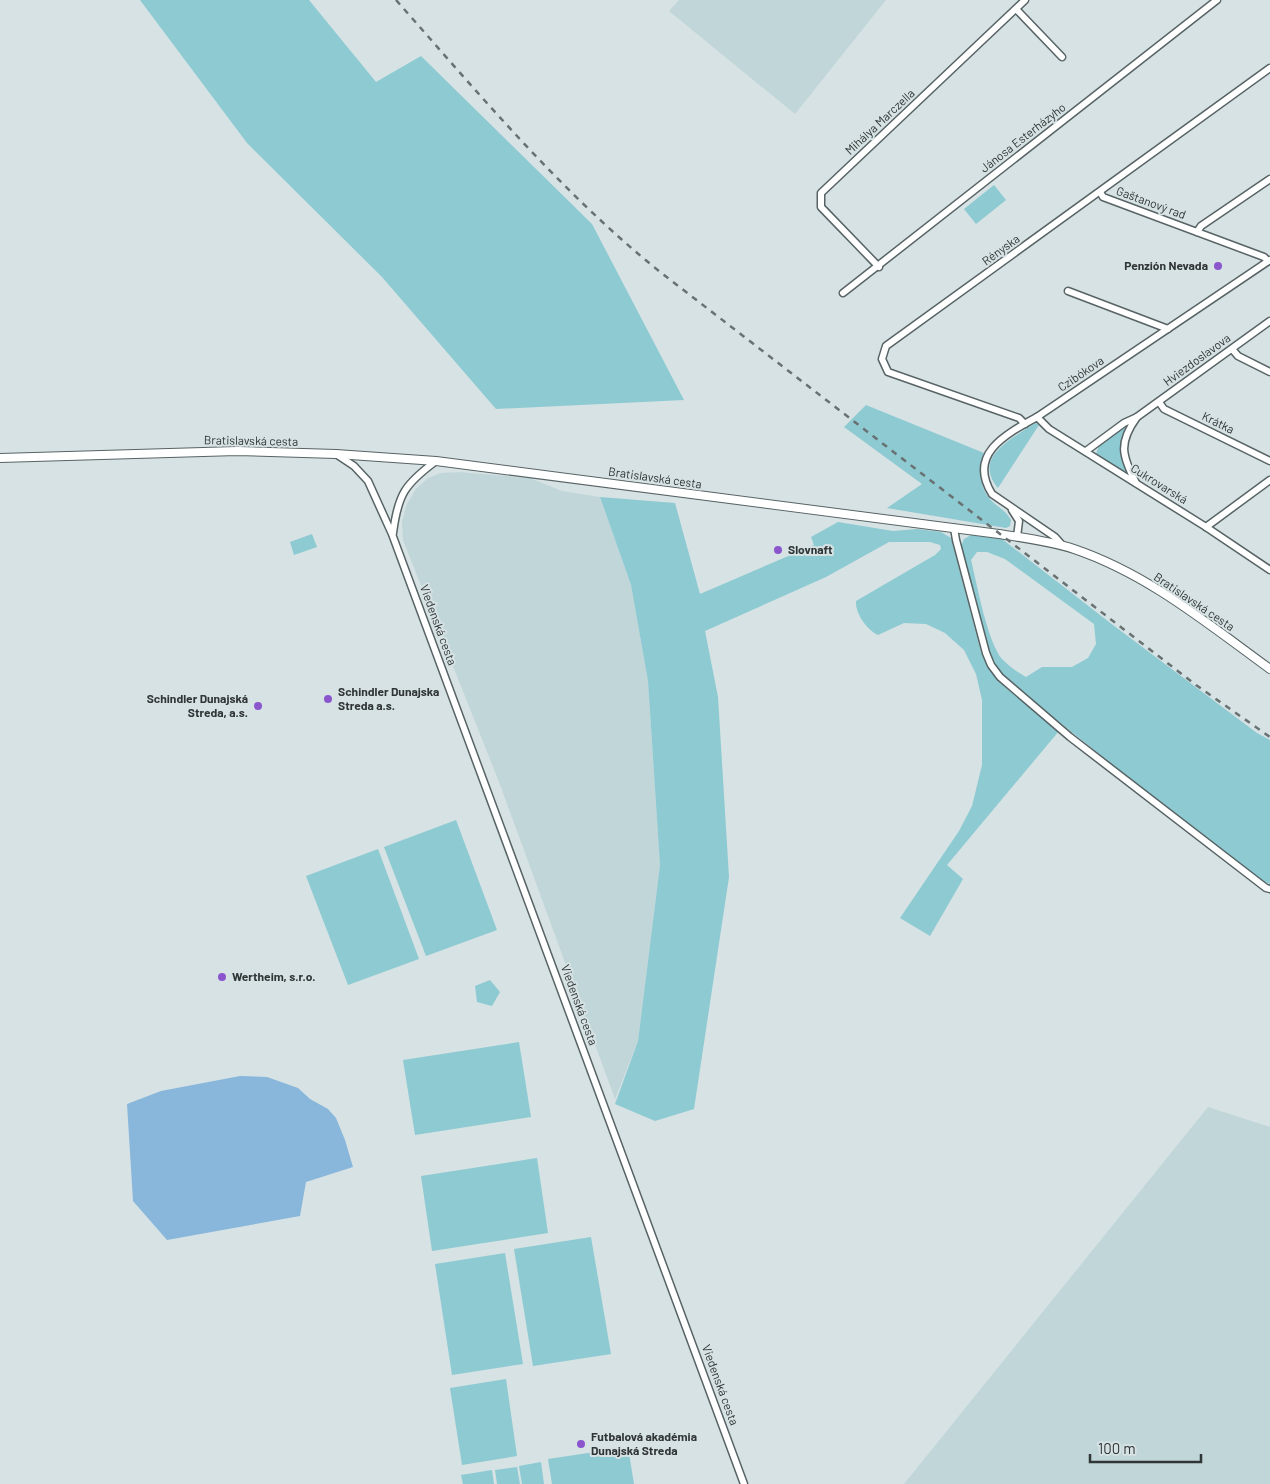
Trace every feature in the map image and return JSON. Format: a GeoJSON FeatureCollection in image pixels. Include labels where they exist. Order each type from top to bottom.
{"type":"FeatureCollection","features":[{"type":"Feature","properties":{"kind":"street","name":"Mihálya Marczella"},"geometry":{"type":"LineString","coordinates":[[879,267],[821,207],[821,193],[1025,0]]}},
{"type":"Feature","properties":{"kind":"street","name":"Jánosa Esterházyho"},"geometry":{"type":"LineString","coordinates":[[844,293],[1217,0]]}},
{"type":"Feature","properties":{"kind":"street"},"geometry":{"type":"LineString","coordinates":[[1016,9],[1062,57]]}},
{"type":"Feature","properties":{"kind":"street","name":"Rényska"},"geometry":{"type":"LineString","coordinates":[[1025,424],[1019,418],[888,372],[882,359],[886,346],[1270,68]]}},
{"type":"Feature","properties":{"kind":"street","name":"Gaštanový rad"},"geometry":{"type":"LineString","coordinates":[[1197,232],[1201,226],[1270,179]]}},
{"type":"Feature","properties":{"kind":"street","name":"Gaštanový rad"},"geometry":{"type":"LineString","coordinates":[[1100,192],[1103,197],[1264,257],[1269,261]]}},
{"type":"Feature","properties":{"kind":"street","name":"Czibókova"},"geometry":{"type":"LineString","coordinates":[[1063,546],[1055,537],[1011,509],[992,494],[983,471],[984,461],[989,451],[1025,424],[1269,261]]}},
{"type":"Feature","properties":{"kind":"street"},"geometry":{"type":"LineString","coordinates":[[1068,291],[1168,329]]}},
{"type":"Feature","properties":{"kind":"street","name":"Hviezdoslavova"},"geometry":{"type":"LineString","coordinates":[[1086,451],[1124,423],[1137,417],[1159,402],[1270,321]]}},
{"type":"Feature","properties":{"kind":"street"},"geometry":{"type":"LineString","coordinates":[[1232,349],[1238,356],[1270,372]]}},
{"type":"Feature","properties":{"kind":"street","name":"Krátka"},"geometry":{"type":"LineString","coordinates":[[1159,402],[1164,409],[1270,461]]}},
{"type":"Feature","properties":{"kind":"street","name":"Cukrovarská"},"geometry":{"type":"LineString","coordinates":[[1037,417],[1049,429],[1206,527],[1270,570]]}},
{"type":"Feature","properties":{"kind":"street","name":"Hviezdoslavova"},"geometry":{"type":"LineString","coordinates":[[1137,417],[1128,430],[1124,450],[1129,472],[1137,484]]}},
{"type":"Feature","properties":{"kind":"street","name":"Bratislavská cesta"},"geometry":{"type":"LineString","coordinates":[[0,458],[238,451],[336,454],[436,461],[1017,536],[1076,550],[1150,584],[1270,669]]}},
{"type":"Feature","properties":{"kind":"street","name":"Viedenská cesta"},"geometry":{"type":"LineString","coordinates":[[336,454],[354,466],[368,481],[392,534],[744,1484]]}},
{"type":"Feature","properties":{"kind":"street"},"geometry":{"type":"LineString","coordinates":[[392,534],[396,510],[404,491],[412,481],[436,461]]}},
{"type":"Feature","properties":{"kind":"street"},"geometry":{"type":"LineString","coordinates":[[1206,527],[1270,480]]}},
{"type":"Feature","properties":{"kind":"street"},"geometry":{"type":"LineString","coordinates":[[1011,509],[1018,521],[1017,536]]}},
{"type":"Feature","properties":{"kind":"street"},"geometry":{"type":"LineString","coordinates":[[954,528],[984,646],[991,665],[1000,677],[1070,737],[1235,866],[1270,889]]}},
{"type":"Feature","properties":{"kind":"shaded area"},"geometry":{"type":"Polygon","coordinates":[[[140,0],[309,0],[376,82],[421,56],[592,224],[684,400],[496,409],[382,277],[247,143],[140,0]]]}},
{"type":"Feature","properties":{"kind":"shaded area"},"geometry":{"type":"Polygon","coordinates":[[[679,0],[886,0],[795,114],[669,11],[679,0]]]}},
{"type":"Feature","properties":{"kind":"shaded area"},"geometry":{"type":"Polygon","coordinates":[[[994,185],[1006,200],[976,224],[964,209],[994,185]]]}},
{"type":"Feature","properties":{"kind":"shaded area"},"geometry":{"type":"Polygon","coordinates":[[[866,405],[984,453],[980,470],[983,488],[992,501],[1009,516],[1011,520],[1010,526],[1006,528],[887,508],[922,484],[844,427],[866,405]]]}},
{"type":"Feature","properties":{"kind":"shaded area"},"geometry":{"type":"Polygon","coordinates":[[[1036,423],[1039,425],[998,488],[992,480],[990,472],[992,459],[1008,441],[1036,423]]]}},
{"type":"Feature","properties":{"kind":"shaded area"},"geometry":{"type":"Polygon","coordinates":[[[1124,427],[1122,453],[1129,477],[1096,454],[1099,445],[1124,427]]]}},
{"type":"Feature","properties":{"kind":"shaded area"},"geometry":{"type":"Polygon","coordinates":[[[459,472],[530,478],[562,491],[600,497],[631,585],[648,681],[660,865],[638,1041],[615,1099],[499,782],[403,540],[402,522],[407,504],[416,489],[428,478],[441,473],[459,472]]]}},
{"type":"Feature","properties":{"kind":"shaded area"},"geometry":{"type":"Polygon","coordinates":[[[600,497],[675,503],[700,594],[814,545],[811,537],[838,522],[893,531],[917,529],[941,532],[951,538],[981,652],[988,667],[999,682],[1059,731],[947,865],[963,879],[930,936],[900,918],[959,831],[972,806],[982,765],[982,700],[976,674],[964,650],[945,633],[926,624],[904,623],[878,635],[863,621],[857,611],[856,601],[935,555],[941,549],[940,545],[930,542],[889,542],[826,577],[705,631],[718,697],[729,877],[694,1109],[655,1121],[615,1104],[638,1041],[660,865],[648,681],[631,585],[600,497]]]}},
{"type":"Feature","properties":{"kind":"shaded area"},"geometry":{"type":"Polygon","coordinates":[[[312,534],[317,547],[294,555],[290,542],[312,534]]]}},
{"type":"Feature","properties":{"kind":"shaded area"},"geometry":{"type":"Polygon","coordinates":[[[971,535],[1002,539],[1257,733],[1270,740],[1270,884],[1252,877],[1012,684],[998,669],[989,651],[961,546],[964,539],[971,535]],[[977,552],[971,560],[987,626],[1002,659],[1026,677],[1042,667],[1072,667],[1088,658],[1096,644],[1094,624],[1005,559],[987,552],[977,552]]]}},
{"type":"Feature","properties":{"kind":"shaded area"},"geometry":{"type":"Polygon","coordinates":[[[456,820],[497,930],[426,956],[384,847],[456,820]]]}},
{"type":"Feature","properties":{"kind":"shaded area"},"geometry":{"type":"Polygon","coordinates":[[[378,849],[419,959],[348,985],[306,876],[378,849]]]}},
{"type":"Feature","properties":{"kind":"shaded area"},"geometry":{"type":"Polygon","coordinates":[[[490,980],[500,992],[492,1006],[477,1002],[475,986],[490,980]]]}},
{"type":"Feature","properties":{"kind":"shaded area"},"geometry":{"type":"Polygon","coordinates":[[[519,1042],[531,1117],[415,1135],[403,1060],[519,1042]]]}},
{"type":"Feature","properties":{"kind":"shaded area"},"geometry":{"type":"Polygon","coordinates":[[[240,1076],[267,1077],[298,1088],[310,1099],[328,1109],[336,1118],[353,1167],[306,1182],[300,1216],[167,1240],[133,1201],[127,1104],[161,1091],[240,1076]]]}},
{"type":"Feature","properties":{"kind":"shaded area"},"geometry":{"type":"Polygon","coordinates":[[[1208,1107],[1270,1127],[1270,1484],[904,1484],[1208,1107]]]}},
{"type":"Feature","properties":{"kind":"shaded area"},"geometry":{"type":"Polygon","coordinates":[[[537,1158],[548,1233],[432,1251],[421,1176],[537,1158]]]}},
{"type":"Feature","properties":{"kind":"shaded area"},"geometry":{"type":"Polygon","coordinates":[[[591,1237],[611,1354],[533,1366],[514,1249],[591,1237]]]}},
{"type":"Feature","properties":{"kind":"shaded area"},"geometry":{"type":"Polygon","coordinates":[[[505,1253],[523,1364],[452,1375],[435,1264],[505,1253]]]}},
{"type":"Feature","properties":{"kind":"shaded area"},"geometry":{"type":"Polygon","coordinates":[[[506,1379],[517,1456],[462,1465],[450,1388],[506,1379]]]}},
{"type":"Feature","properties":{"kind":"shaded area"},"geometry":{"type":"Polygon","coordinates":[[[628,1447],[634,1484],[552,1484],[548,1459],[628,1447]]]}},
{"type":"Feature","properties":{"kind":"shaded area"},"geometry":{"type":"Polygon","coordinates":[[[541,1462],[544,1484],[522,1484],[519,1466],[541,1462]]]}},
{"type":"Feature","properties":{"kind":"shaded area"},"geometry":{"type":"Polygon","coordinates":[[[517,1467],[520,1484],[497,1484],[495,1470],[517,1467]]]}},
{"type":"Feature","properties":{"kind":"shaded area"},"geometry":{"type":"Polygon","coordinates":[[[492,1470],[494,1484],[463,1484],[461,1475],[492,1470]]]}},
{"type":"Feature","properties":{"kind":"railway"},"geometry":{"type":"LineString","coordinates":[[396,0],[524,144],[591,212],[627,244],[664,275],[1196,685],[1270,737]]}},
{"type":"Feature","properties":{"kind":"place","name":"Penzión Nevada"},"geometry":{"type":"Point","coordinates":[1218,266]}},
{"type":"Feature","properties":{"kind":"place","name":"Slovnaft"},"geometry":{"type":"Point","coordinates":[778,550]}},
{"type":"Feature","properties":{"kind":"place","name":"Schindler Dunajska Streda a.s."},"geometry":{"type":"Point","coordinates":[328,699]}},
{"type":"Feature","properties":{"kind":"place","name":"Schindler Dunajská Streda, a.s."},"geometry":{"type":"Point","coordinates":[258,706]}},
{"type":"Feature","properties":{"kind":"place","name":"Wertheim, s.r.o."},"geometry":{"type":"Point","coordinates":[222,977]}},
{"type":"Feature","properties":{"kind":"place","name":"Futbalová akadémia Dunajská Streda"},"geometry":{"type":"Point","coordinates":[581,1444]}}]}
